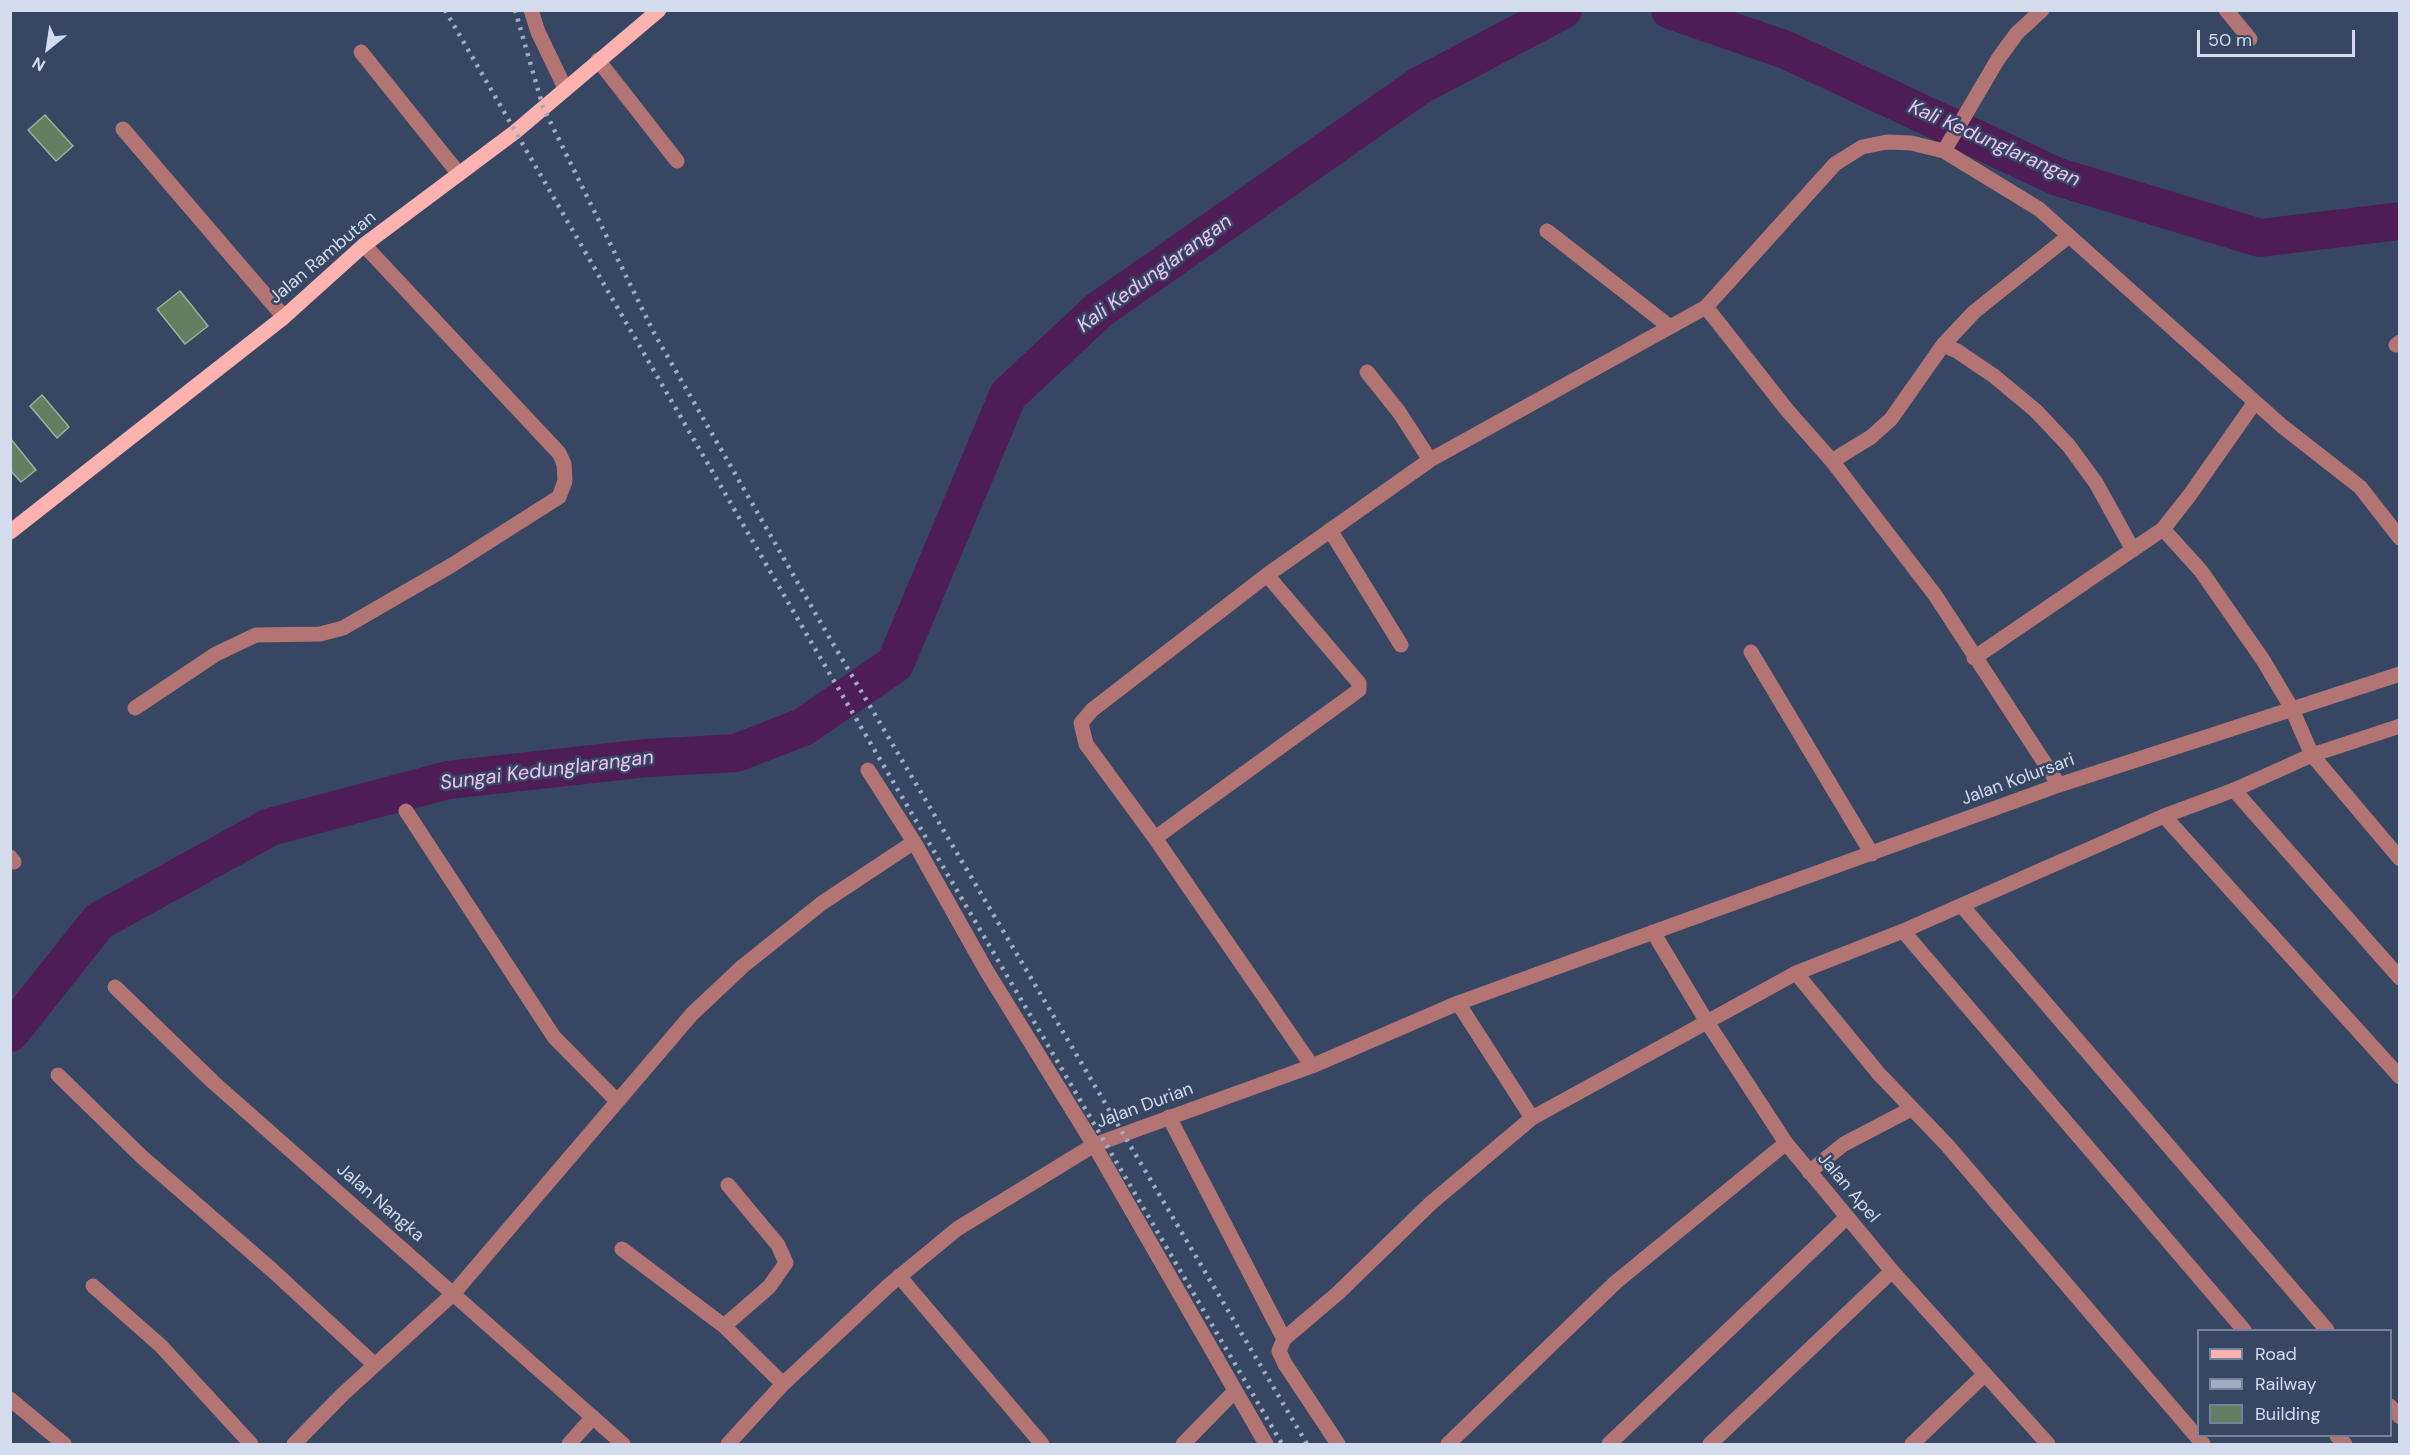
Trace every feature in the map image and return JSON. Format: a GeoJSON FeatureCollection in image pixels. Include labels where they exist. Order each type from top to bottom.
{"type":"FeatureCollection","features":[{"type":"Feature","properties":{"kind":"main road","name":"Jalan Rambutan"},"geometry":{"type":"LineString","coordinates":[[10,532],[284,317],[364,245],[515,132],[659,10]]}},
{"type":"Feature","properties":{"kind":"street"},"geometry":{"type":"LineString","coordinates":[[531,10],[538,32],[565,88]]}},
{"type":"Feature","properties":{"kind":"street"},"geometry":{"type":"LineString","coordinates":[[1947,147],[1985,82],[2018,33],[2042,10]]}},
{"type":"Feature","properties":{"kind":"street"},"geometry":{"type":"LineString","coordinates":[[2226,10],[2250,39]]}},
{"type":"Feature","properties":{"kind":"street"},"geometry":{"type":"LineString","coordinates":[[362,52],[459,174]]}},
{"type":"Feature","properties":{"kind":"street"},"geometry":{"type":"LineString","coordinates":[[598,60],[677,161]]}},
{"type":"Feature","properties":{"kind":"street"},"geometry":{"type":"LineString","coordinates":[[123,129],[284,317]]}},
{"type":"Feature","properties":{"kind":"street"},"geometry":{"type":"LineString","coordinates":[[1312,1066],[1155,838],[1086,744],[1081,723],[1092,710],[1267,575],[1430,460],[1706,307],[1835,164],[1862,147],[1887,142],[1947,147],[2039,209],[2255,402],[2360,487],[2400,538]]}},
{"type":"Feature","properties":{"kind":"street"},"geometry":{"type":"LineString","coordinates":[[1547,231],[1670,327]]}},
{"type":"Feature","properties":{"kind":"street"},"geometry":{"type":"LineString","coordinates":[[1833,461],[1871,437],[1891,419],[1943,345],[1974,312],[2069,236]]}},
{"type":"Feature","properties":{"kind":"street"},"geometry":{"type":"LineString","coordinates":[[135,708],[216,654],[256,635],[320,634],[343,628],[452,565],[559,496],[565,481],[564,464],[559,453],[364,245]]}},
{"type":"Feature","properties":{"kind":"street"},"geometry":{"type":"LineString","coordinates":[[1706,307],[1787,410],[1833,461],[1935,595],[2059,785]]}},
{"type":"Feature","properties":{"kind":"street"},"geometry":{"type":"LineString","coordinates":[[1943,345],[1957,351],[1994,376],[2036,411],[2069,446],[2107,501],[2133,550]]}},
{"type":"Feature","properties":{"kind":"street"},"geometry":{"type":"LineString","coordinates":[[1367,372],[1399,412],[1430,460]]}},
{"type":"Feature","properties":{"kind":"street"},"geometry":{"type":"LineString","coordinates":[[1974,658],[2163,529],[2190,496],[2255,402]]}},
{"type":"Feature","properties":{"kind":"street"},"geometry":{"type":"LineString","coordinates":[[2163,529],[2201,572],[2263,660],[2310,749],[2400,859]]}},
{"type":"Feature","properties":{"kind":"street"},"geometry":{"type":"LineString","coordinates":[[1330,530],[1401,645]]}},
{"type":"Feature","properties":{"kind":"street"},"geometry":{"type":"LineString","coordinates":[[1155,838],[1359,690],[1359,683],[1267,575]]}},
{"type":"Feature","properties":{"kind":"street"},"geometry":{"type":"LineString","coordinates":[[1751,652],[1872,854]]}},
{"type":"Feature","properties":{"kind":"street","name":"Jalan Kolursari"},"geometry":{"type":"LineString","coordinates":[[1653,932],[2059,785],[2293,713],[2400,674]]}},
{"type":"Feature","properties":{"kind":"street"},"geometry":{"type":"LineString","coordinates":[[1338,1444],[1285,1364],[1279,1351],[1284,1339],[1338,1293],[1431,1203],[1532,1118],[1703,1015],[1962,906],[2164,816],[2234,790],[2310,749],[2400,726]]}},
{"type":"Feature","properties":{"kind":"street"},"geometry":{"type":"LineString","coordinates":[[868,770],[914,842],[986,970],[1094,1145],[1234,1392],[1266,1444]]}},
{"type":"Feature","properties":{"kind":"street"},"geometry":{"type":"LineString","coordinates":[[2234,790],[2400,978]]}},
{"type":"Feature","properties":{"kind":"street"},"geometry":{"type":"LineString","coordinates":[[406,811],[554,1037],[616,1100]]}},
{"type":"Feature","properties":{"kind":"street"},"geometry":{"type":"LineString","coordinates":[[2164,816],[2400,1077]]}},
{"type":"Feature","properties":{"kind":"street"},"geometry":{"type":"LineString","coordinates":[[294,1444],[453,1293],[692,1014],[743,966],[822,903],[914,842]]}},
{"type":"Feature","properties":{"kind":"street"},"geometry":{"type":"LineString","coordinates":[[1962,906],[2325,1329]]}},
{"type":"Feature","properties":{"kind":"street"},"geometry":{"type":"LineString","coordinates":[[1903,931],[2243,1329]]}},
{"type":"Feature","properties":{"kind":"street","name":"Jalan Durian"},"geometry":{"type":"LineString","coordinates":[[728,1444],[783,1384],[899,1276],[957,1229],[1005,1197],[1094,1145],[1312,1066],[1653,932]]}},
{"type":"Feature","properties":{"kind":"street","name":"Jalan Apel"},"geometry":{"type":"LineString","coordinates":[[1653,932],[1703,1015],[1786,1143],[1892,1271],[2048,1444]]}},
{"type":"Feature","properties":{"kind":"street"},"geometry":{"type":"LineString","coordinates":[[1796,974],[1911,1109],[1947,1145],[2197,1437]]}},
{"type":"Feature","properties":{"kind":"street","name":"Jalan Nangka"},"geometry":{"type":"LineString","coordinates":[[115,987],[213,1082],[623,1444]]}},
{"type":"Feature","properties":{"kind":"street"},"geometry":{"type":"LineString","coordinates":[[1461,1008],[1532,1118]]}},
{"type":"Feature","properties":{"kind":"street"},"geometry":{"type":"LineString","coordinates":[[58,1075],[142,1157],[272,1270],[375,1365]]}},
{"type":"Feature","properties":{"kind":"street"},"geometry":{"type":"LineString","coordinates":[[1809,1172],[1844,1144],[1911,1109]]}},
{"type":"Feature","properties":{"kind":"street"},"geometry":{"type":"LineString","coordinates":[[1169,1117],[1284,1339]]}},
{"type":"Feature","properties":{"kind":"street"},"geometry":{"type":"LineString","coordinates":[[1448,1444],[1617,1282],[1786,1143]]}},
{"type":"Feature","properties":{"kind":"street"},"geometry":{"type":"LineString","coordinates":[[724,1326],[769,1287],[786,1263],[778,1245],[728,1185]]}},
{"type":"Feature","properties":{"kind":"street"},"geometry":{"type":"LineString","coordinates":[[1609,1444],[1847,1217]]}},
{"type":"Feature","properties":{"kind":"street"},"geometry":{"type":"LineString","coordinates":[[622,1249],[724,1326],[783,1384]]}},
{"type":"Feature","properties":{"kind":"street"},"geometry":{"type":"LineString","coordinates":[[1710,1444],[1892,1271]]}},
{"type":"Feature","properties":{"kind":"street"},"geometry":{"type":"LineString","coordinates":[[899,1276],[1042,1444]]}},
{"type":"Feature","properties":{"kind":"street"},"geometry":{"type":"LineString","coordinates":[[93,1286],[161,1346],[251,1444]]}},
{"type":"Feature","properties":{"kind":"street"},"geometry":{"type":"LineString","coordinates":[[1912,1444],[1984,1374]]}},
{"type":"Feature","properties":{"kind":"street"},"geometry":{"type":"LineString","coordinates":[[1183,1444],[1234,1392]]}},
{"type":"Feature","properties":{"kind":"street"},"geometry":{"type":"LineString","coordinates":[[10,1399],[64,1444]]}},
{"type":"Feature","properties":{"kind":"street"},"geometry":{"type":"LineString","coordinates":[[568,1444],[593,1417]]}},
{"type":"Feature","properties":{"kind":"building"},"geometry":{"type":"Polygon","coordinates":[[[45,115],[73,146],[56,161],[28,130],[45,115]]]}},
{"type":"Feature","properties":{"kind":"building"},"geometry":{"type":"Polygon","coordinates":[[[180,291],[208,326],[185,344],[157,309],[180,291]]]}},
{"type":"Feature","properties":{"kind":"building"},"geometry":{"type":"Polygon","coordinates":[[[42,395],[69,427],[57,438],[30,406],[42,395]]]}},
{"type":"Feature","properties":{"kind":"building"},"geometry":{"type":"Polygon","coordinates":[[[10,438],[36,470],[21,482],[10,470],[10,438]]]}},
{"type":"Feature","properties":{"kind":"waterway","name":"Kali Kedunglarangan"},"geometry":{"type":"LineString","coordinates":[[10,1033],[99,921],[270,827],[448,780],[647,758],[736,753],[803,727],[895,664],[1008,395],[1099,310],[1419,86],[1563,10]]}},
{"type":"Feature","properties":{"kind":"waterway","name":"Kali Kedunglarangan"},"geometry":{"type":"LineString","coordinates":[[1670,10],[1786,50],[2058,177],[2260,238],[2400,221]]}},
{"type":"Feature","properties":{"kind":"railway"},"geometry":{"type":"LineString","coordinates":[[445,10],[814,647],[1282,1444]]}},
{"type":"Feature","properties":{"kind":"railway"},"geometry":{"type":"LineString","coordinates":[[515,10],[543,107],[654,333],[829,637],[1307,1444]]}},
{"type":"Feature","properties":{"kind":"water label","name":"Sungai Kedunglarangan"},"geometry":{"type":"Point","coordinates":[547,771]}}]}
